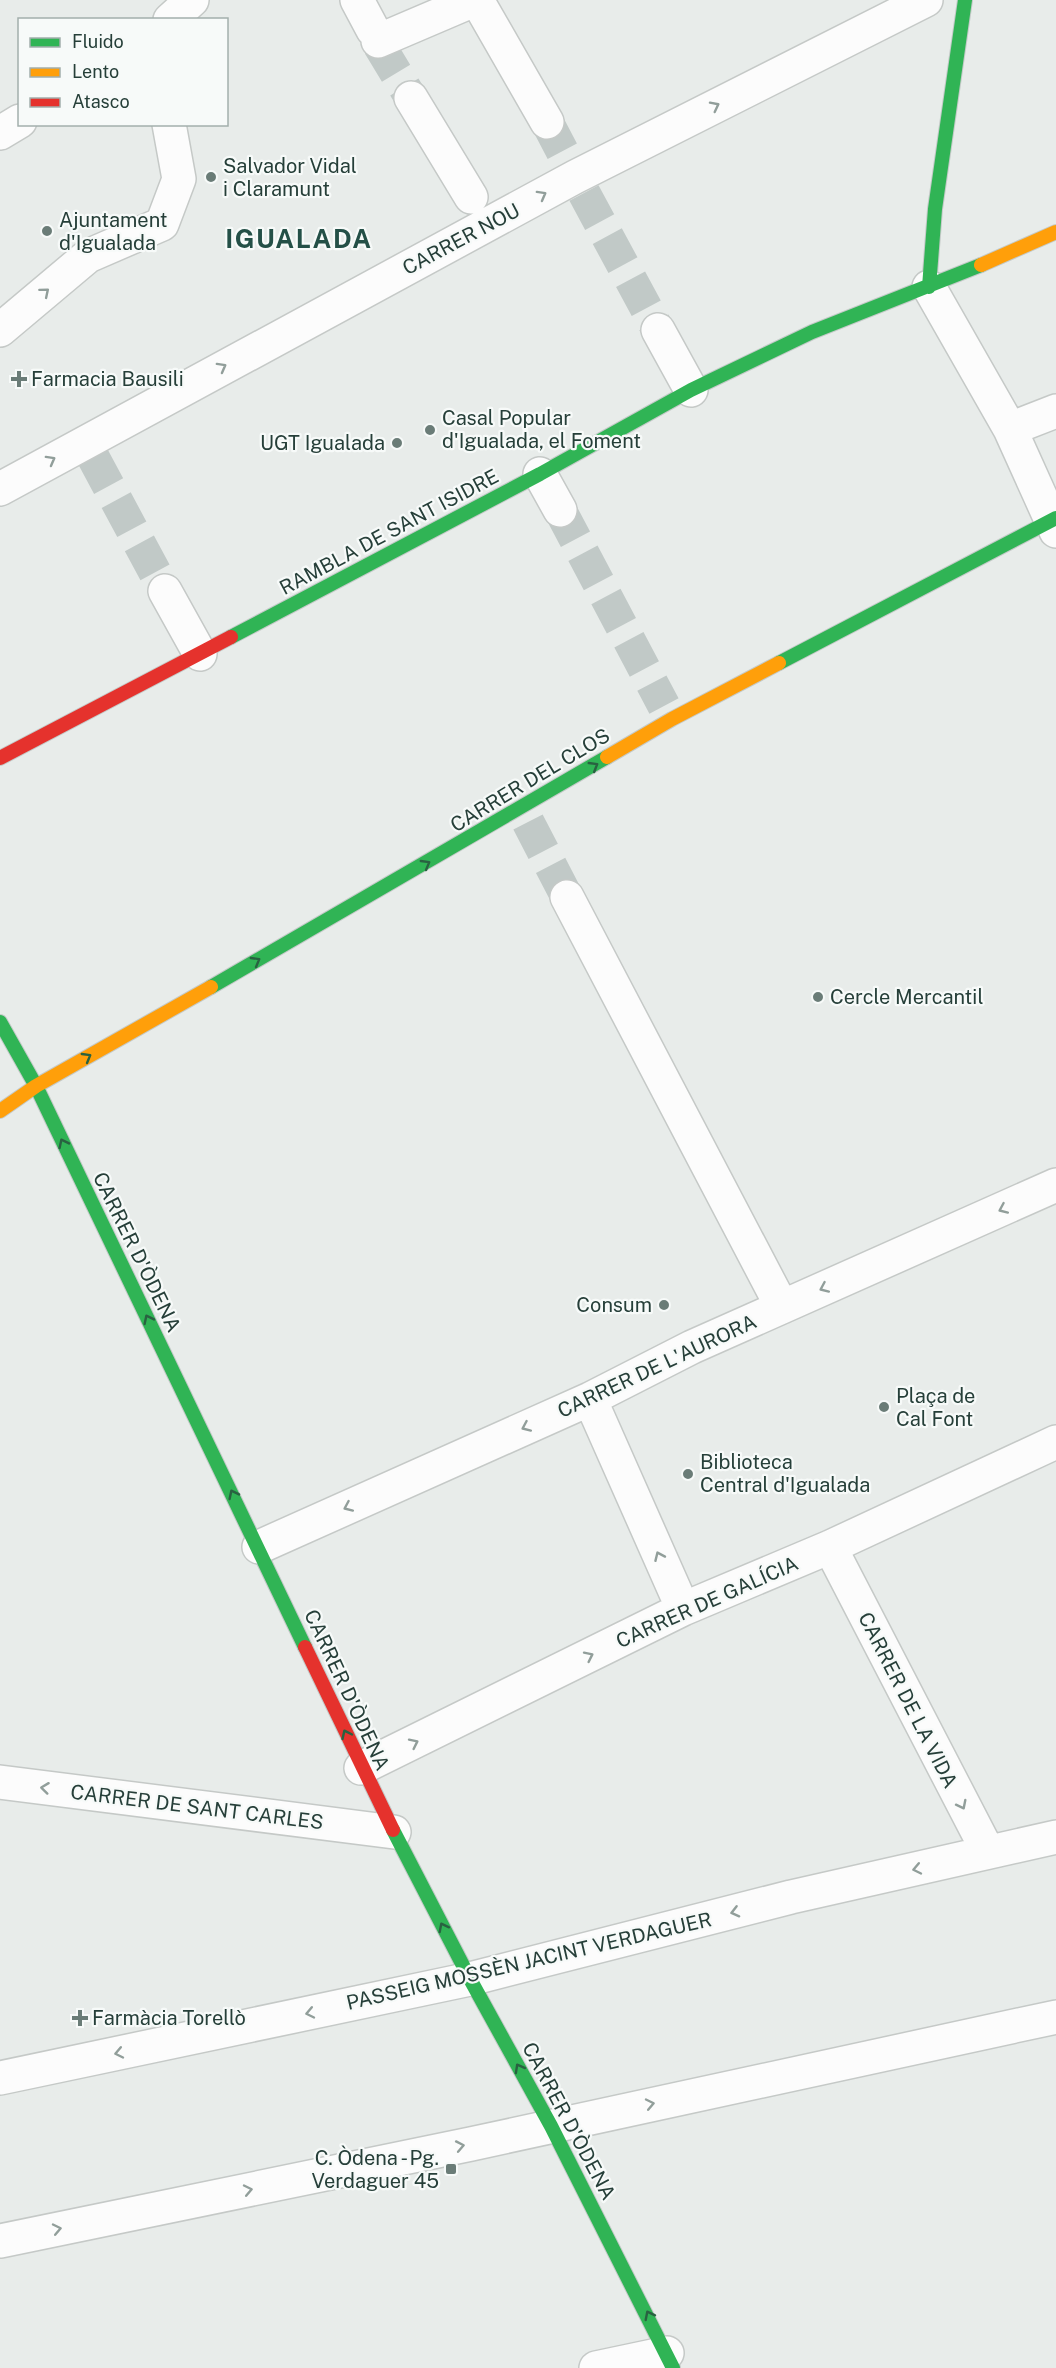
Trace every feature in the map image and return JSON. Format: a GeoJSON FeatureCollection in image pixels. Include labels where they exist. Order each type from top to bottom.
{"type":"FeatureCollection","features":[{"type":"Feature","properties":{"kind":"street"},"geometry":{"type":"LineString","coordinates":[[172,18],[192,0]]}},
{"type":"Feature","properties":{"kind":"street"},"geometry":{"type":"LineString","coordinates":[[357,0],[376,38],[476,0],[547,122]]}},
{"type":"Feature","properties":{"kind":"street","name":"CARRER NOU"},"geometry":{"type":"LineString","coordinates":[[0,489],[89,449],[480,212],[576,179],[927,0]]}},
{"type":"Feature","properties":{"kind":"street"},"geometry":{"type":"LineString","coordinates":[[965,0],[935,209],[929,287],[1010,429],[1054,523]]}},
{"type":"Feature","properties":{"kind":"street"},"geometry":{"type":"LineString","coordinates":[[411,98],[480,212]]}},
{"type":"Feature","properties":{"kind":"street"},"geometry":{"type":"LineString","coordinates":[[0,133],[18,122]]}},
{"type":"Feature","properties":{"kind":"street"},"geometry":{"type":"LineString","coordinates":[[0,330],[88,256],[162,224],[179,179],[169,126]]}},
{"type":"Feature","properties":{"kind":"street","name":"RAMBLA DE SANT ISIDRE"},"geometry":{"type":"LineString","coordinates":[[0,758],[540,474],[691,390],[812,332],[929,287],[1056,232]]}},
{"type":"Feature","properties":{"kind":"street"},"geometry":{"type":"LineString","coordinates":[[658,330],[691,390]]}},
{"type":"Feature","properties":{"kind":"street"},"geometry":{"type":"LineString","coordinates":[[1010,429],[1056,411]]}},
{"type":"Feature","properties":{"kind":"street"},"geometry":{"type":"LineString","coordinates":[[540,474],[560,510]]}},
{"type":"Feature","properties":{"kind":"street","name":"CARRER DEL CLOS"},"geometry":{"type":"LineString","coordinates":[[0,1111],[36,1086],[524,815],[668,713],[1054,523]]}},
{"type":"Feature","properties":{"kind":"street"},"geometry":{"type":"LineString","coordinates":[[165,591],[200,654]]}},
{"type":"Feature","properties":{"kind":"street"},"geometry":{"type":"LineString","coordinates":[[567,897],[782,1307]]}},
{"type":"Feature","properties":{"kind":"street","name":"CARRER D'ÒDENA"},"geometry":{"type":"LineString","coordinates":[[0,1022],[36,1086],[258,1547],[361,1768],[470,1979],[551,2126],[670,2361]]}},
{"type":"Feature","properties":{"kind":"street","name":"CARRER DE L'AURORA"},"geometry":{"type":"LineString","coordinates":[[258,1547],[590,1399],[692,1347],[1056,1185]]}},
{"type":"Feature","properties":{"kind":"street"},"geometry":{"type":"LineString","coordinates":[[590,1399],[683,1609]]}},
{"type":"Feature","properties":{"kind":"street","name":"CARRER DE GALÍCIA"},"geometry":{"type":"LineString","coordinates":[[361,1768],[683,1609],[830,1547],[1056,1442]]}},
{"type":"Feature","properties":{"kind":"street","name":"CARRER DE LA VIDA"},"geometry":{"type":"LineString","coordinates":[[830,1547],[988,1852]]}},
{"type":"Feature","properties":{"kind":"street","name":"CARRER DE SANT CARLES"},"geometry":{"type":"LineString","coordinates":[[0,1782],[394,1832]]}},
{"type":"Feature","properties":{"kind":"street","name":"PASSEIG MOSSÈN JACINT VERDAGUER"},"geometry":{"type":"LineString","coordinates":[[0,2078],[470,1979],[791,1897],[1056,1837]]}},
{"type":"Feature","properties":{"kind":"street"},"geometry":{"type":"LineString","coordinates":[[0,2241],[551,2126],[1056,2017]]}},
{"type":"Feature","properties":{"kind":"street"},"geometry":{"type":"LineString","coordinates":[[596,2368],[670,2361]]}},
{"type":"Feature","properties":{"kind":"tunnel"},"geometry":{"type":"LineString","coordinates":[[379,45],[411,98]]}},
{"type":"Feature","properties":{"kind":"tunnel"},"geometry":{"type":"LineString","coordinates":[[547,122],[570,166]]}},
{"type":"Feature","properties":{"kind":"tunnel"},"geometry":{"type":"LineString","coordinates":[[584,193],[658,330]]}},
{"type":"Feature","properties":{"kind":"tunnel"},"geometry":{"type":"LineString","coordinates":[[93,457],[165,591]]}},
{"type":"Feature","properties":{"kind":"tunnel"},"geometry":{"type":"LineString","coordinates":[[560,510],[664,706]]}},
{"type":"Feature","properties":{"kind":"tunnel"},"geometry":{"type":"LineString","coordinates":[[528,822],[567,897]]}},
{"type":"Feature","properties":{"kind":"traffic: fast"},"geometry":{"type":"LineString","coordinates":[[929,287],[935,209],[965,0]]}},
{"type":"Feature","properties":{"kind":"traffic: fast"},"geometry":{"type":"LineString","coordinates":[[231,637],[540,474],[691,390],[812,332],[981,265]]}},
{"type":"Feature","properties":{"kind":"traffic: fast"},"geometry":{"type":"LineString","coordinates":[[779,663],[1056,518]]}},
{"type":"Feature","properties":{"kind":"traffic: fast"},"geometry":{"type":"LineString","coordinates":[[211,987],[607,757]]}},
{"type":"Feature","properties":{"kind":"traffic: fast"},"geometry":{"type":"LineString","coordinates":[[0,1022],[36,1086],[305,1647]]}},
{"type":"Feature","properties":{"kind":"traffic: fast"},"geometry":{"type":"LineString","coordinates":[[393,1830],[470,1979],[551,2126],[673,2368]]}},
{"type":"Feature","properties":{"kind":"traffic: slow"},"geometry":{"type":"LineString","coordinates":[[981,265],[1056,232]]}},
{"type":"Feature","properties":{"kind":"traffic: slow"},"geometry":{"type":"LineString","coordinates":[[607,757],[672,719],[779,663]]}},
{"type":"Feature","properties":{"kind":"traffic: slow"},"geometry":{"type":"LineString","coordinates":[[0,1111],[36,1086],[211,987]]}},
{"type":"Feature","properties":{"kind":"traffic: jam"},"geometry":{"type":"LineString","coordinates":[[0,758],[231,637]]}},
{"type":"Feature","properties":{"kind":"traffic: jam"},"geometry":{"type":"LineString","coordinates":[[305,1647],[393,1830]]}},
{"type":"Feature","properties":{"kind":"place","name":"Salvador Vidal i Claramunt"},"geometry":{"type":"Point","coordinates":[211,177]}},
{"type":"Feature","properties":{"kind":"place","name":"Ajuntament d'Igualada"},"geometry":{"type":"Point","coordinates":[47,231]}},
{"type":"Feature","properties":{"kind":"place","name":"Farmacia Bausili"},"geometry":{"type":"Point","coordinates":[19,379]}},
{"type":"Feature","properties":{"kind":"place","name":"Casal Popular d'Igualada, el Foment"},"geometry":{"type":"Point","coordinates":[430,430]}},
{"type":"Feature","properties":{"kind":"place","name":"UGT Igualada"},"geometry":{"type":"Point","coordinates":[397,443]}},
{"type":"Feature","properties":{"kind":"place","name":"Cercle Mercantil"},"geometry":{"type":"Point","coordinates":[818,997]}},
{"type":"Feature","properties":{"kind":"place","name":"Consum"},"geometry":{"type":"Point","coordinates":[664,1305]}},
{"type":"Feature","properties":{"kind":"place","name":"Plaça de Cal Font"},"geometry":{"type":"Point","coordinates":[884,1407]}},
{"type":"Feature","properties":{"kind":"place","name":"Biblioteca Central d'Igualada"},"geometry":{"type":"Point","coordinates":[688,1474]}},
{"type":"Feature","properties":{"kind":"place","name":"Farmàcia Torellò"},"geometry":{"type":"Point","coordinates":[80,2018]}},
{"type":"Feature","properties":{"kind":"place","name":"C. Òdena - Pg. Verdaguer 45"},"geometry":{"type":"Point","coordinates":[451,2169]}},
{"type":"Feature","properties":{"kind":"district","name":"IGUALADA"},"geometry":{"type":"Point","coordinates":[299,238]}}]}
